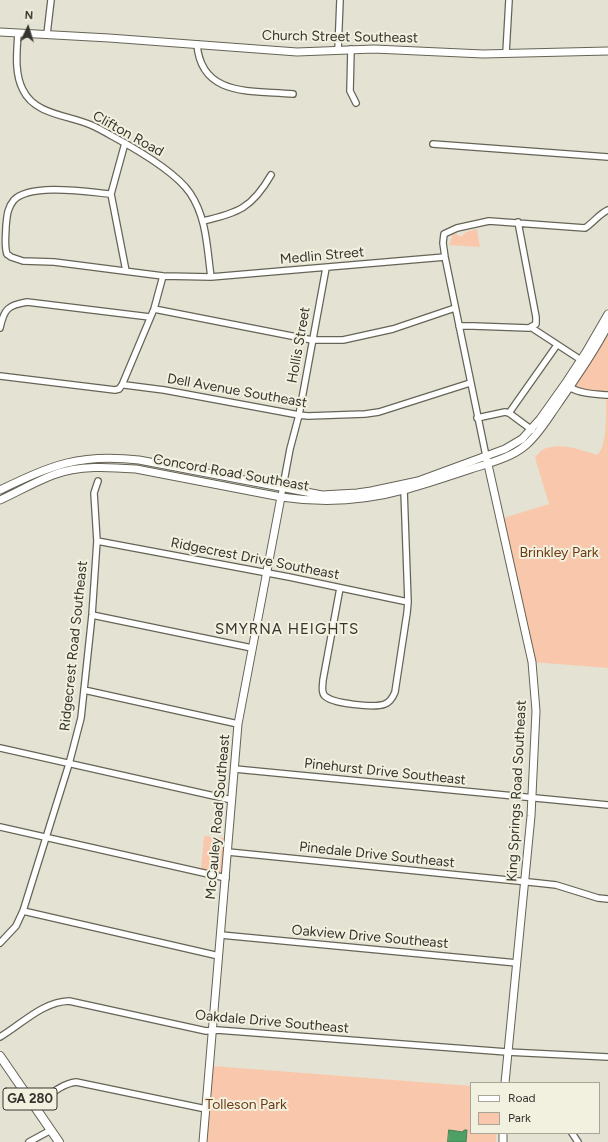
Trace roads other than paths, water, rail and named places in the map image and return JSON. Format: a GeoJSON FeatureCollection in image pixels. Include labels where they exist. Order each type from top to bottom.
{"type":"FeatureCollection","features":[{"type":"Feature","properties":{"kind":"main road","name":"GA 280"},"geometry":{"type":"LineString","coordinates":[[0,1056],[59,1142]]}},
{"type":"Feature","properties":{"kind":"street"},"geometry":{"type":"LineString","coordinates":[[47,34],[51,0]]}},
{"type":"Feature","properties":{"kind":"street"},"geometry":{"type":"LineString","coordinates":[[338,50],[340,0]]}},
{"type":"Feature","properties":{"kind":"street"},"geometry":{"type":"LineString","coordinates":[[506,54],[509,0]]}},
{"type":"Feature","properties":{"kind":"street","name":"Church Street Southeast"},"geometry":{"type":"LineString","coordinates":[[0,32],[198,44],[297,52],[351,49],[462,54],[608,51]]}},
{"type":"Feature","properties":{"kind":"street","name":"Clifton Road"},"geometry":{"type":"LineString","coordinates":[[18,33],[18,76],[23,91],[30,99],[39,107],[55,114],[91,124],[124,143],[164,168],[190,193],[203,221],[211,277]]}},
{"type":"Feature","properties":{"kind":"street"},"geometry":{"type":"LineString","coordinates":[[198,44],[201,64],[211,77],[224,86],[241,90],[293,94]]}},
{"type":"Feature","properties":{"kind":"street"},"geometry":{"type":"LineString","coordinates":[[351,49],[350,91],[356,103]]}},
{"type":"Feature","properties":{"kind":"street"},"geometry":{"type":"LineString","coordinates":[[124,143],[111,194],[126,271]]}},
{"type":"Feature","properties":{"kind":"street"},"geometry":{"type":"LineString","coordinates":[[433,144],[608,157]]}},
{"type":"Feature","properties":{"kind":"street"},"geometry":{"type":"LineString","coordinates":[[203,221],[230,215],[251,203],[272,175]]}},
{"type":"Feature","properties":{"kind":"street"},"geometry":{"type":"LineString","coordinates":[[8,254],[6,252],[7,211],[14,200],[22,195],[53,189],[111,194]]}},
{"type":"Feature","properties":{"kind":"street"},"geometry":{"type":"LineString","coordinates":[[487,460],[477,418],[445,257],[443,239],[444,234],[448,231],[478,222],[498,221],[585,228],[608,210]]}},
{"type":"Feature","properties":{"kind":"street"},"geometry":{"type":"LineString","coordinates":[[518,222],[536,317],[536,324],[532,328]]}},
{"type":"Feature","properties":{"kind":"street","name":"Medlin Street"},"geometry":{"type":"LineString","coordinates":[[0,253],[8,254],[11,257],[23,261],[54,262],[163,276],[211,277],[445,257]]}},
{"type":"Feature","properties":{"kind":"street","name":"Hollis Street"},"geometry":{"type":"LineString","coordinates":[[281,497],[290,449],[299,415],[326,268]]}},
{"type":"Feature","properties":{"kind":"street"},"geometry":{"type":"LineString","coordinates":[[122,384],[154,309],[163,276]]}},
{"type":"Feature","properties":{"kind":"street"},"geometry":{"type":"LineString","coordinates":[[0,328],[5,312],[10,306],[27,302],[150,317]]}},
{"type":"Feature","properties":{"kind":"street"},"geometry":{"type":"LineString","coordinates":[[154,309],[312,340],[343,340],[393,329],[455,308]]}},
{"type":"Feature","properties":{"kind":"street","name":"Concord Road Southeast"},"geometry":{"type":"LineString","coordinates":[[0,500],[54,475],[79,469],[112,467],[136,469],[281,497],[316,500],[346,499],[404,490],[487,460],[522,439],[532,430],[581,360],[608,314]]}},
{"type":"Feature","properties":{"kind":"street","name":"Concord Road Southeast"},"geometry":{"type":"LineString","coordinates":[[0,490],[38,471],[55,465],[80,460],[110,457],[138,460],[322,495],[372,492],[418,481],[515,452],[531,441],[569,387],[608,325]]}},
{"type":"Feature","properties":{"kind":"street"},"geometry":{"type":"LineString","coordinates":[[459,326],[532,328],[581,360]]}},
{"type":"Feature","properties":{"kind":"street"},"geometry":{"type":"LineString","coordinates":[[509,413],[557,345]]}},
{"type":"Feature","properties":{"kind":"street","name":"Dell Avenue Southeast"},"geometry":{"type":"LineString","coordinates":[[0,376],[115,390],[119,389],[122,384],[164,390],[299,415],[365,414],[379,412],[470,384]]}},
{"type":"Feature","properties":{"kind":"street"},"geometry":{"type":"LineString","coordinates":[[569,387],[575,391],[584,393],[608,395]]}},
{"type":"Feature","properties":{"kind":"street"},"geometry":{"type":"LineString","coordinates":[[477,418],[505,412],[509,413],[532,430]]}},
{"type":"Feature","properties":{"kind":"street","name":"King Springs Road Southeast"},"geometry":{"type":"LineString","coordinates":[[487,460],[534,674],[537,720],[532,798],[505,1082]]}},
{"type":"Feature","properties":{"kind":"street","name":"Ridgecrest Road Southeast"},"geometry":{"type":"LineString","coordinates":[[0,942],[16,926],[23,911],[69,764],[79,727],[92,615],[97,541],[94,493],[98,481]]}},
{"type":"Feature","properties":{"kind":"street"},"geometry":{"type":"LineString","coordinates":[[340,588],[322,686],[324,695],[334,700],[362,705],[385,704],[393,697],[404,641],[408,602],[404,490]]}},
{"type":"Feature","properties":{"kind":"street","name":"McCauley Road Southeast"},"geometry":{"type":"LineString","coordinates":[[203,1142],[238,724],[281,497]]}},
{"type":"Feature","properties":{"kind":"street","name":"Ridgecrest Drive Southeast"},"geometry":{"type":"LineString","coordinates":[[97,541],[267,573],[408,602]]}},
{"type":"Feature","properties":{"kind":"street"},"geometry":{"type":"LineString","coordinates":[[92,615],[252,648]]}},
{"type":"Feature","properties":{"kind":"street"},"geometry":{"type":"LineString","coordinates":[[84,690],[238,724]]}},
{"type":"Feature","properties":{"kind":"street"},"geometry":{"type":"LineString","coordinates":[[0,748],[232,800]]}},
{"type":"Feature","properties":{"kind":"street","name":"Pinehurst Drive Southeast"},"geometry":{"type":"LineString","coordinates":[[235,769],[608,805]]}},
{"type":"Feature","properties":{"kind":"street"},"geometry":{"type":"LineString","coordinates":[[0,827],[226,878]]}},
{"type":"Feature","properties":{"kind":"street","name":"Pinedale Drive Southeast"},"geometry":{"type":"LineString","coordinates":[[228,852],[524,881],[556,885],[598,898],[608,899]]}},
{"type":"Feature","properties":{"kind":"street"},"geometry":{"type":"LineString","coordinates":[[23,911],[219,956]]}},
{"type":"Feature","properties":{"kind":"street","name":"Oakview Drive Southeast"},"geometry":{"type":"LineString","coordinates":[[221,935],[517,964]]}},
{"type":"Feature","properties":{"kind":"street","name":"Oakdale Drive Southeast"},"geometry":{"type":"LineString","coordinates":[[0,1037],[45,1007],[56,1002],[69,1001],[206,1031],[507,1052],[608,1057]]}},
{"type":"Feature","properties":{"kind":"street"},"geometry":{"type":"LineString","coordinates":[[35,1106],[68,1083],[76,1082],[206,1109]]}},
{"type":"Feature","properties":{"kind":"street"},"geometry":{"type":"LineString","coordinates":[[29,1142],[51,1130]]}},
{"type":"Feature","properties":{"kind":"district","name":"SMYRNA HEIGHTS"},"geometry":{"type":"Point","coordinates":[287,630]}},
{"type":"Feature","properties":{"kind":"park label","name":"Brinkley Park"},"geometry":{"type":"Point","coordinates":[559,553]}},
{"type":"Feature","properties":{"kind":"park label","name":"Tolleson Park"},"geometry":{"type":"Point","coordinates":[246,1105]}}]}
